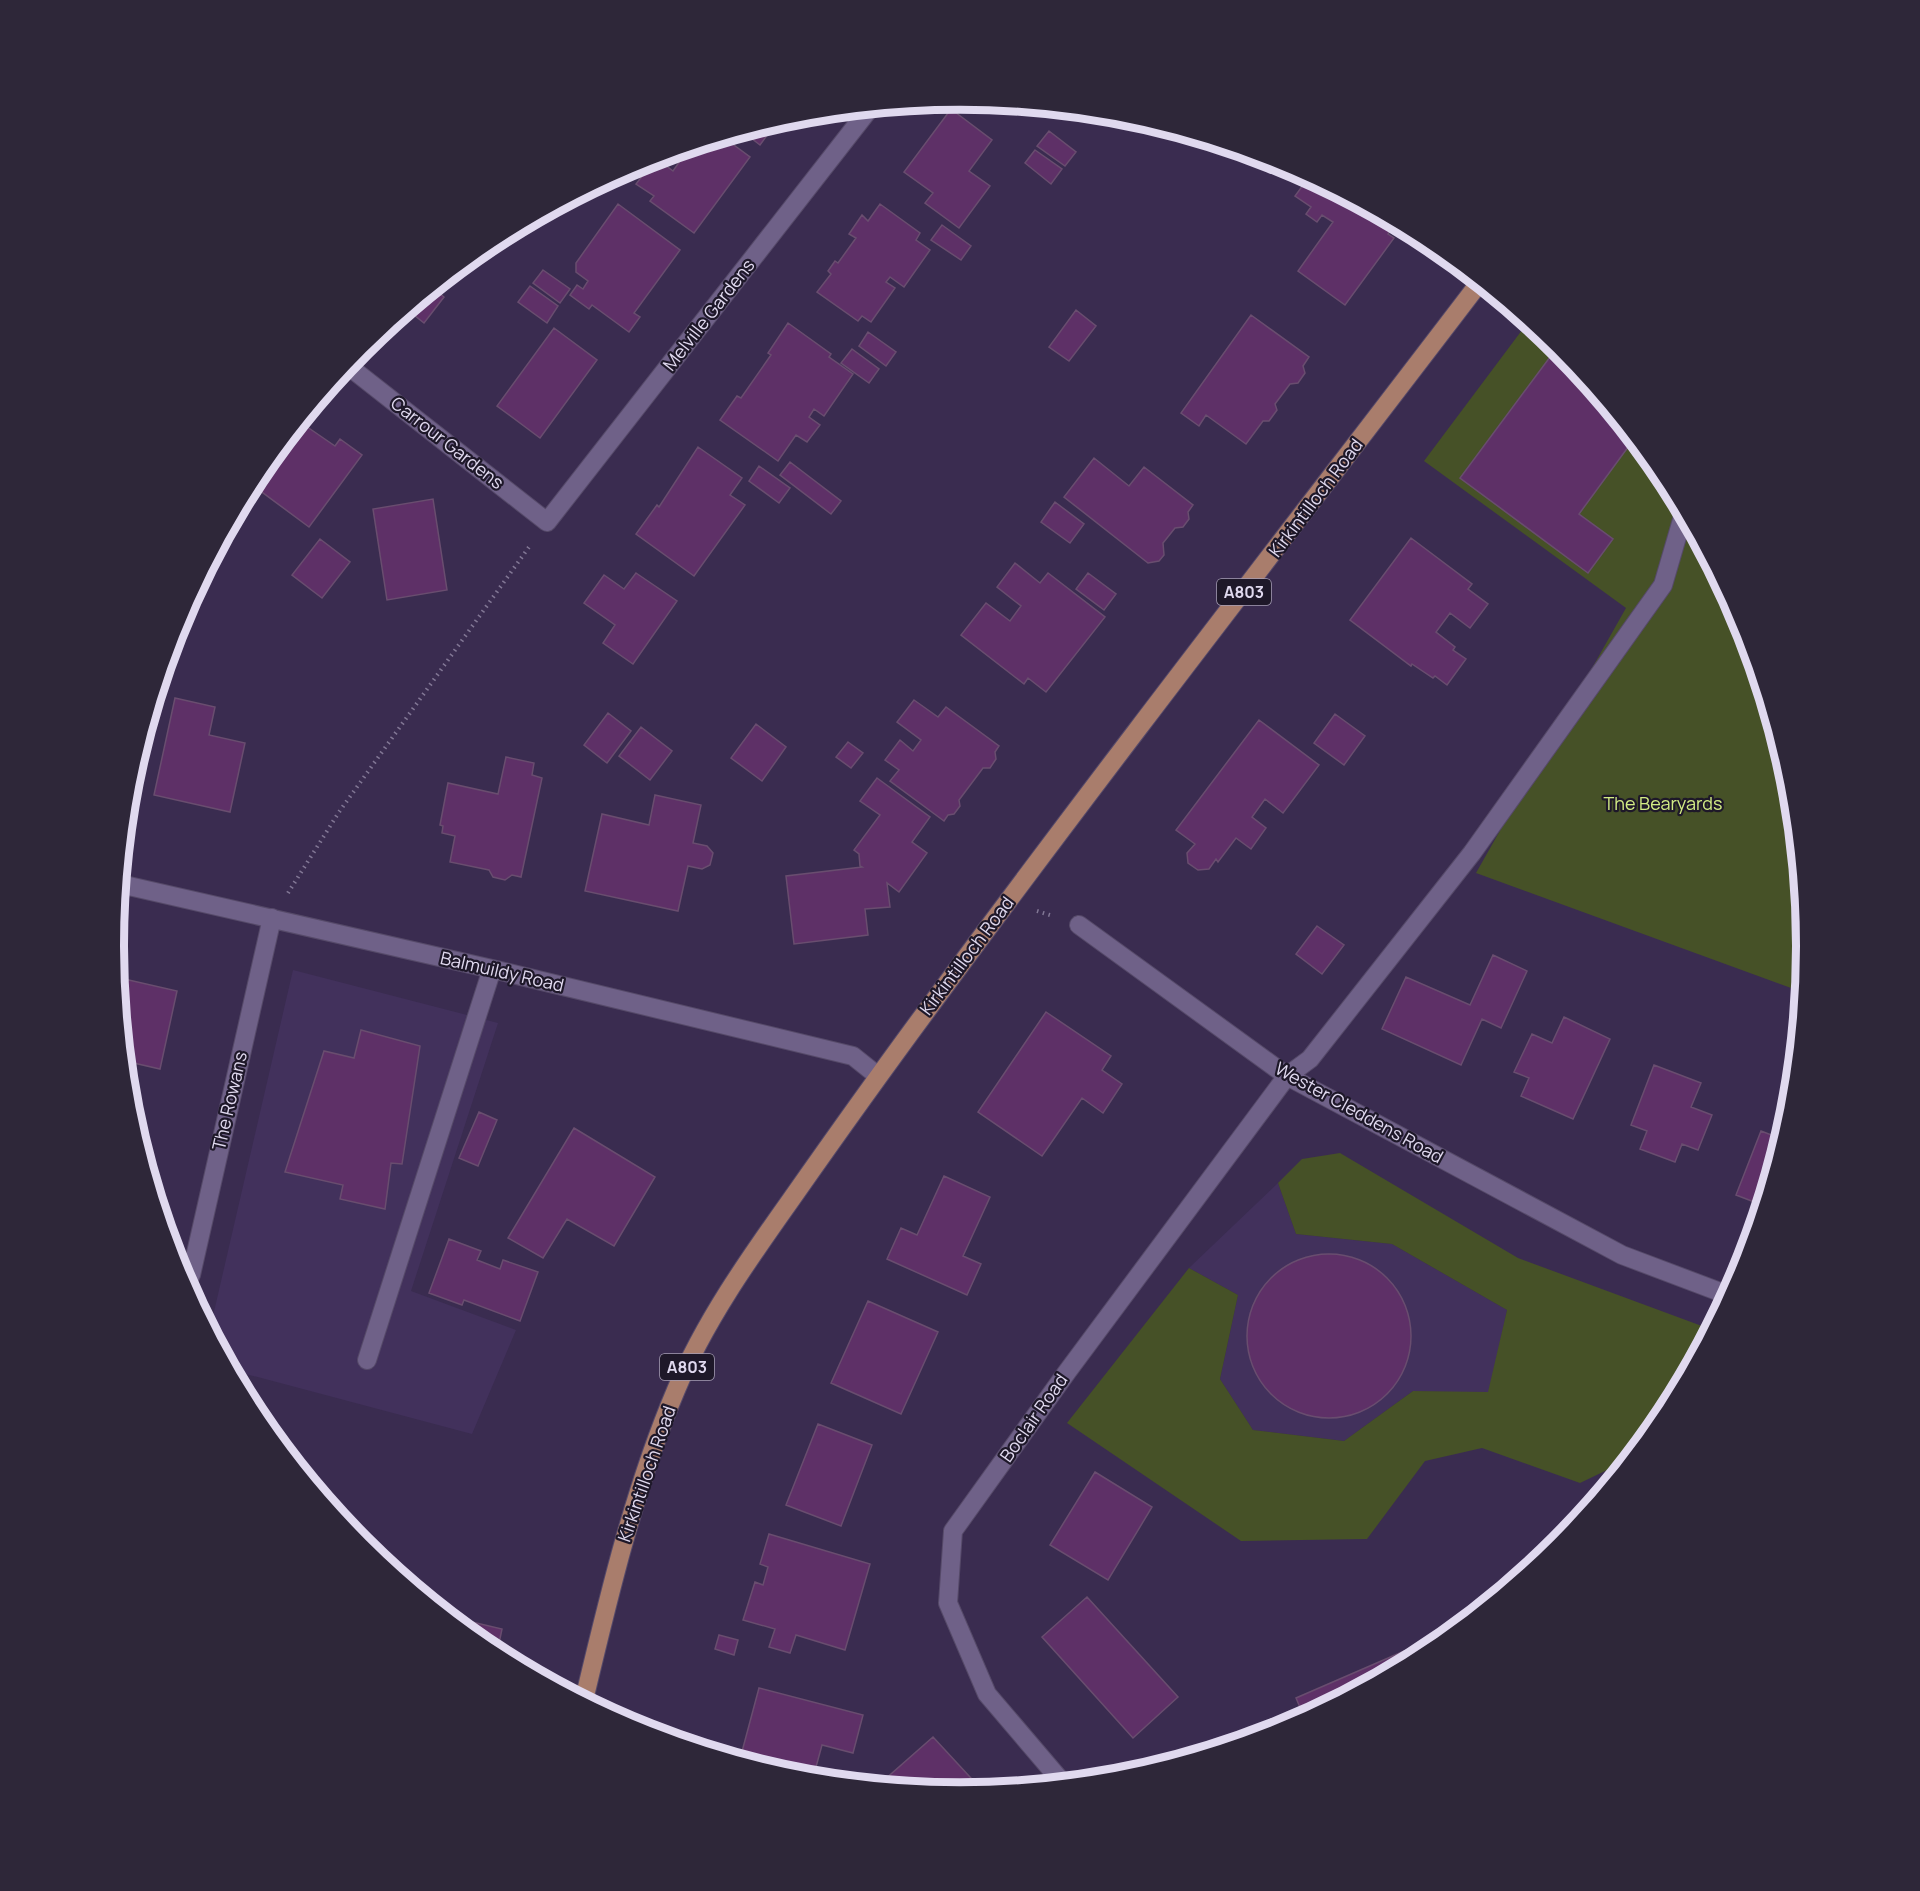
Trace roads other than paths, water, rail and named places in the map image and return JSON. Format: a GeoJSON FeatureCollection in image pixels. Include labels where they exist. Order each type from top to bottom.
{"type":"FeatureCollection","features":[{"type":"Feature","properties":{"kind":"main road","name":"Kirkintilloch Road"},"geometry":{"type":"LineString","coordinates":[[586,1693],[632,1514],[676,1389],[698,1344],[767,1234],[878,1076],[1008,901],[1476,288]]}},
{"type":"Feature","properties":{"kind":"street","name":"Melville Gardens"},"geometry":{"type":"LineString","coordinates":[[547,522],[864,116]]}},
{"type":"Feature","properties":{"kind":"street","name":"Carrour Gardens"},"geometry":{"type":"LineString","coordinates":[[354,370],[547,522]]}},
{"type":"Feature","properties":{"kind":"street","name":"Boclair Road"},"geometry":{"type":"LineString","coordinates":[[1056,1775],[987,1694],[948,1603],[954,1532],[1067,1372],[1287,1076],[1310,1059],[1472,853],[1663,585],[1681,523]]}},
{"type":"Feature","properties":{"kind":"street","name":"Balmuildy Road"},"geometry":{"type":"LineString","coordinates":[[127,885],[492,969],[853,1056],[878,1076]]}},
{"type":"Feature","properties":{"kind":"street","name":"The Rowans"},"geometry":{"type":"LineString","coordinates":[[191,1271],[272,918]]}},
{"type":"Feature","properties":{"kind":"street","name":"Wester Cleddens Road"},"geometry":{"type":"LineString","coordinates":[[1079,925],[1287,1076],[1622,1255],[1720,1292]]}},
{"type":"Feature","properties":{"kind":"street"},"geometry":{"type":"LineString","coordinates":[[367,1360],[492,969]]}},
{"type":"Feature","properties":{"kind":"park label","name":"The Bearyards"},"geometry":{"type":"Point","coordinates":[1663,804]}}]}
